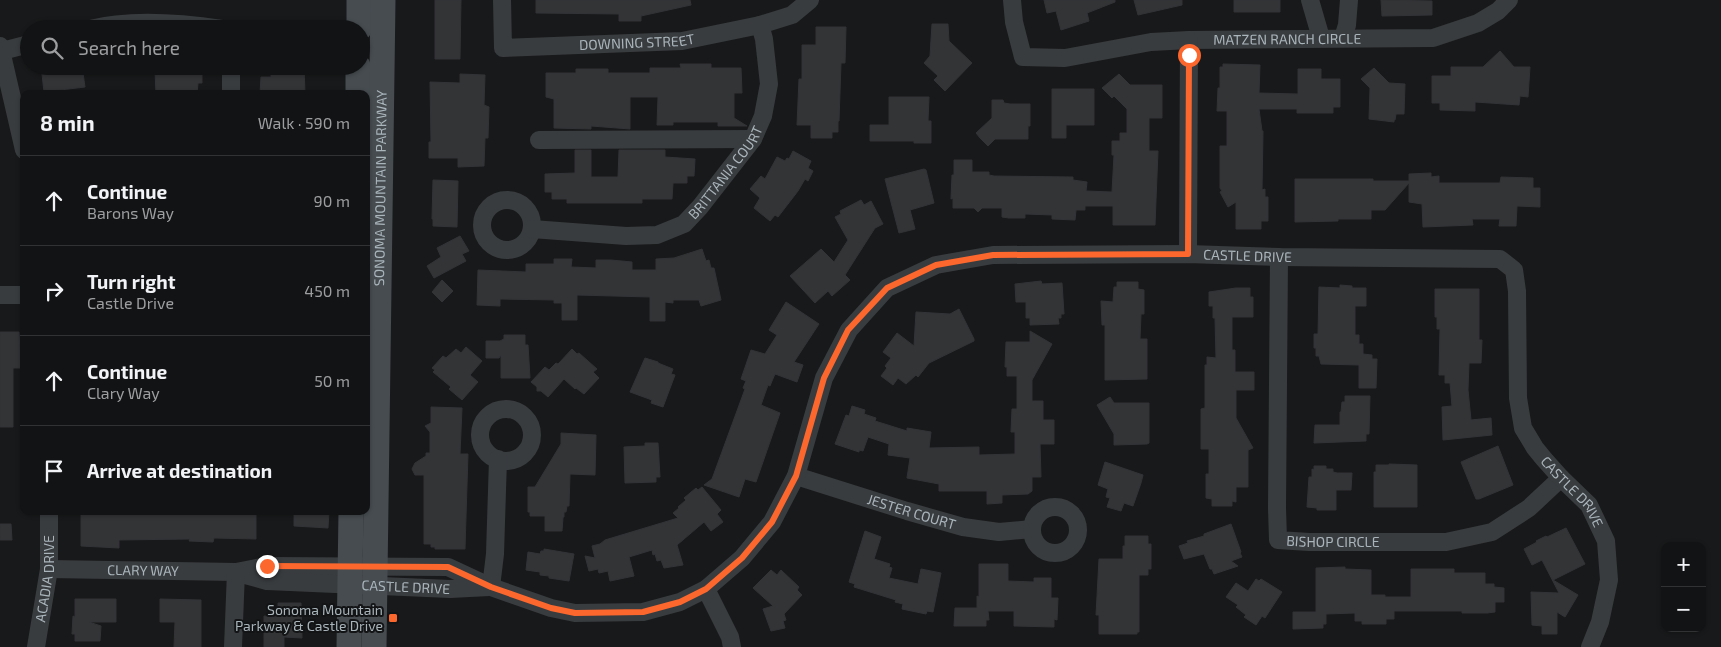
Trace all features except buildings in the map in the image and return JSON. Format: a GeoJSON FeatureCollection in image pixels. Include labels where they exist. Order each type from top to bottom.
{"type":"FeatureCollection","features":[{"type":"Feature","properties":{"kind":"main road"},"geometry":{"type":"LineString","coordinates":[[359,0],[359,20]]}},
{"type":"Feature","properties":{"kind":"main road","name":"SONOMA MOUNTAIN PARKWAY"},"geometry":{"type":"LineString","coordinates":[[374,647],[383,0]]}},
{"type":"Feature","properties":{"kind":"main road","name":"SONOMA MOUNTAIN PARKWAY"},"geometry":{"type":"LineString","coordinates":[[358,75],[358,90]]}},
{"type":"Feature","properties":{"kind":"main road"},"geometry":{"type":"LineString","coordinates":[[349,647],[352,515]]}},
{"type":"Feature","properties":{"kind":"street","name":"DOWNING STREET"},"geometry":{"type":"LineString","coordinates":[[502,0],[503,48],[682,41],[760,25],[792,15],[810,0]]}},
{"type":"Feature","properties":{"kind":"street","name":"MATZEN RANCH CIRCLE"},"geometry":{"type":"LineString","coordinates":[[1012,0],[1014,22],[1022,56],[1065,58],[1151,42],[1321,38],[1433,38],[1478,23],[1498,11],[1509,0]]}},
{"type":"Feature","properties":{"kind":"street"},"geometry":{"type":"LineString","coordinates":[[1310,0],[1321,38]]}},
{"type":"Feature","properties":{"kind":"street"},"geometry":{"type":"LineString","coordinates":[[1343,38],[1349,0]]}},
{"type":"Feature","properties":{"kind":"street","name":"BRITTANIA COURT"},"geometry":{"type":"LineString","coordinates":[[532,229],[626,236],[657,235],[684,224],[700,207],[753,138],[763,116],[769,84],[764,39],[760,25]]}},
{"type":"Feature","properties":{"kind":"street"},"geometry":{"type":"LineString","coordinates":[[1188,254],[1189,40]]}},
{"type":"Feature","properties":{"kind":"street"},"geometry":{"type":"LineString","coordinates":[[20,45],[1,48],[20,132]]}},
{"type":"Feature","properties":{"kind":"street"},"geometry":{"type":"LineString","coordinates":[[231,90],[232,75]]}},
{"type":"Feature","properties":{"kind":"street"},"geometry":{"type":"LineString","coordinates":[[539,140],[753,138]]}},
{"type":"Feature","properties":{"kind":"street","name":"CASTLE DRIVE"},"geometry":{"type":"LineString","coordinates":[[350,576],[375,576],[450,589],[491,587],[551,608],[575,613],[643,612],[680,602],[706,589],[742,558],[772,522],[796,476],[824,378],[848,330],[887,288],[936,265],[993,255],[1188,254],[1279,257],[1500,259],[1514,270],[1517,291],[1518,398],[1523,428],[1535,448],[1561,478],[1589,505],[1606,542],[1609,580],[1600,622],[1590,647]]}},
{"type":"Feature","properties":{"kind":"street","name":"BISHOP CIRCLE"},"geometry":{"type":"LineString","coordinates":[[1279,257],[1276,508],[1278,540],[1309,542],[1446,542],[1492,532],[1529,508],[1561,478]]}},
{"type":"Feature","properties":{"kind":"street"},"geometry":{"type":"LineString","coordinates":[[0,295],[20,294]]}},
{"type":"Feature","properties":{"kind":"street"},"geometry":{"type":"LineString","coordinates":[[491,587],[498,459]]}},
{"type":"Feature","properties":{"kind":"street","name":"JESTER COURT"},"geometry":{"type":"LineString","coordinates":[[796,476],[963,527],[999,532],[1032,529]]}},
{"type":"Feature","properties":{"kind":"street","name":"ACADIA DRIVE"},"geometry":{"type":"LineString","coordinates":[[36,647],[49,569],[49,515]]}},
{"type":"Feature","properties":{"kind":"street","name":"CLARY WAY"},"geometry":{"type":"LineString","coordinates":[[49,569],[236,572],[267,566],[350,576]]}},
{"type":"Feature","properties":{"kind":"street"},"geometry":{"type":"LineString","coordinates":[[233,647],[236,572]]}},
{"type":"Feature","properties":{"kind":"street"},"geometry":{"type":"LineString","coordinates":[[706,589],[730,636],[732,647]]}},
{"type":"Feature","properties":{"kind":"place","name":"Sonoma Mountain Parkway & Castle Drive"},"geometry":{"type":"Point","coordinates":[393,618]}},
{"type":"Feature","properties":{"kind":"route"},"geometry":{"type":"LineString","coordinates":[[267,566],[448,567],[491,587],[551,608],[575,613],[643,612],[680,602],[706,589],[742,558],[772,522],[796,476],[824,378],[848,330],[887,288],[936,265],[993,255],[1188,254],[1189,55]]}}]}
